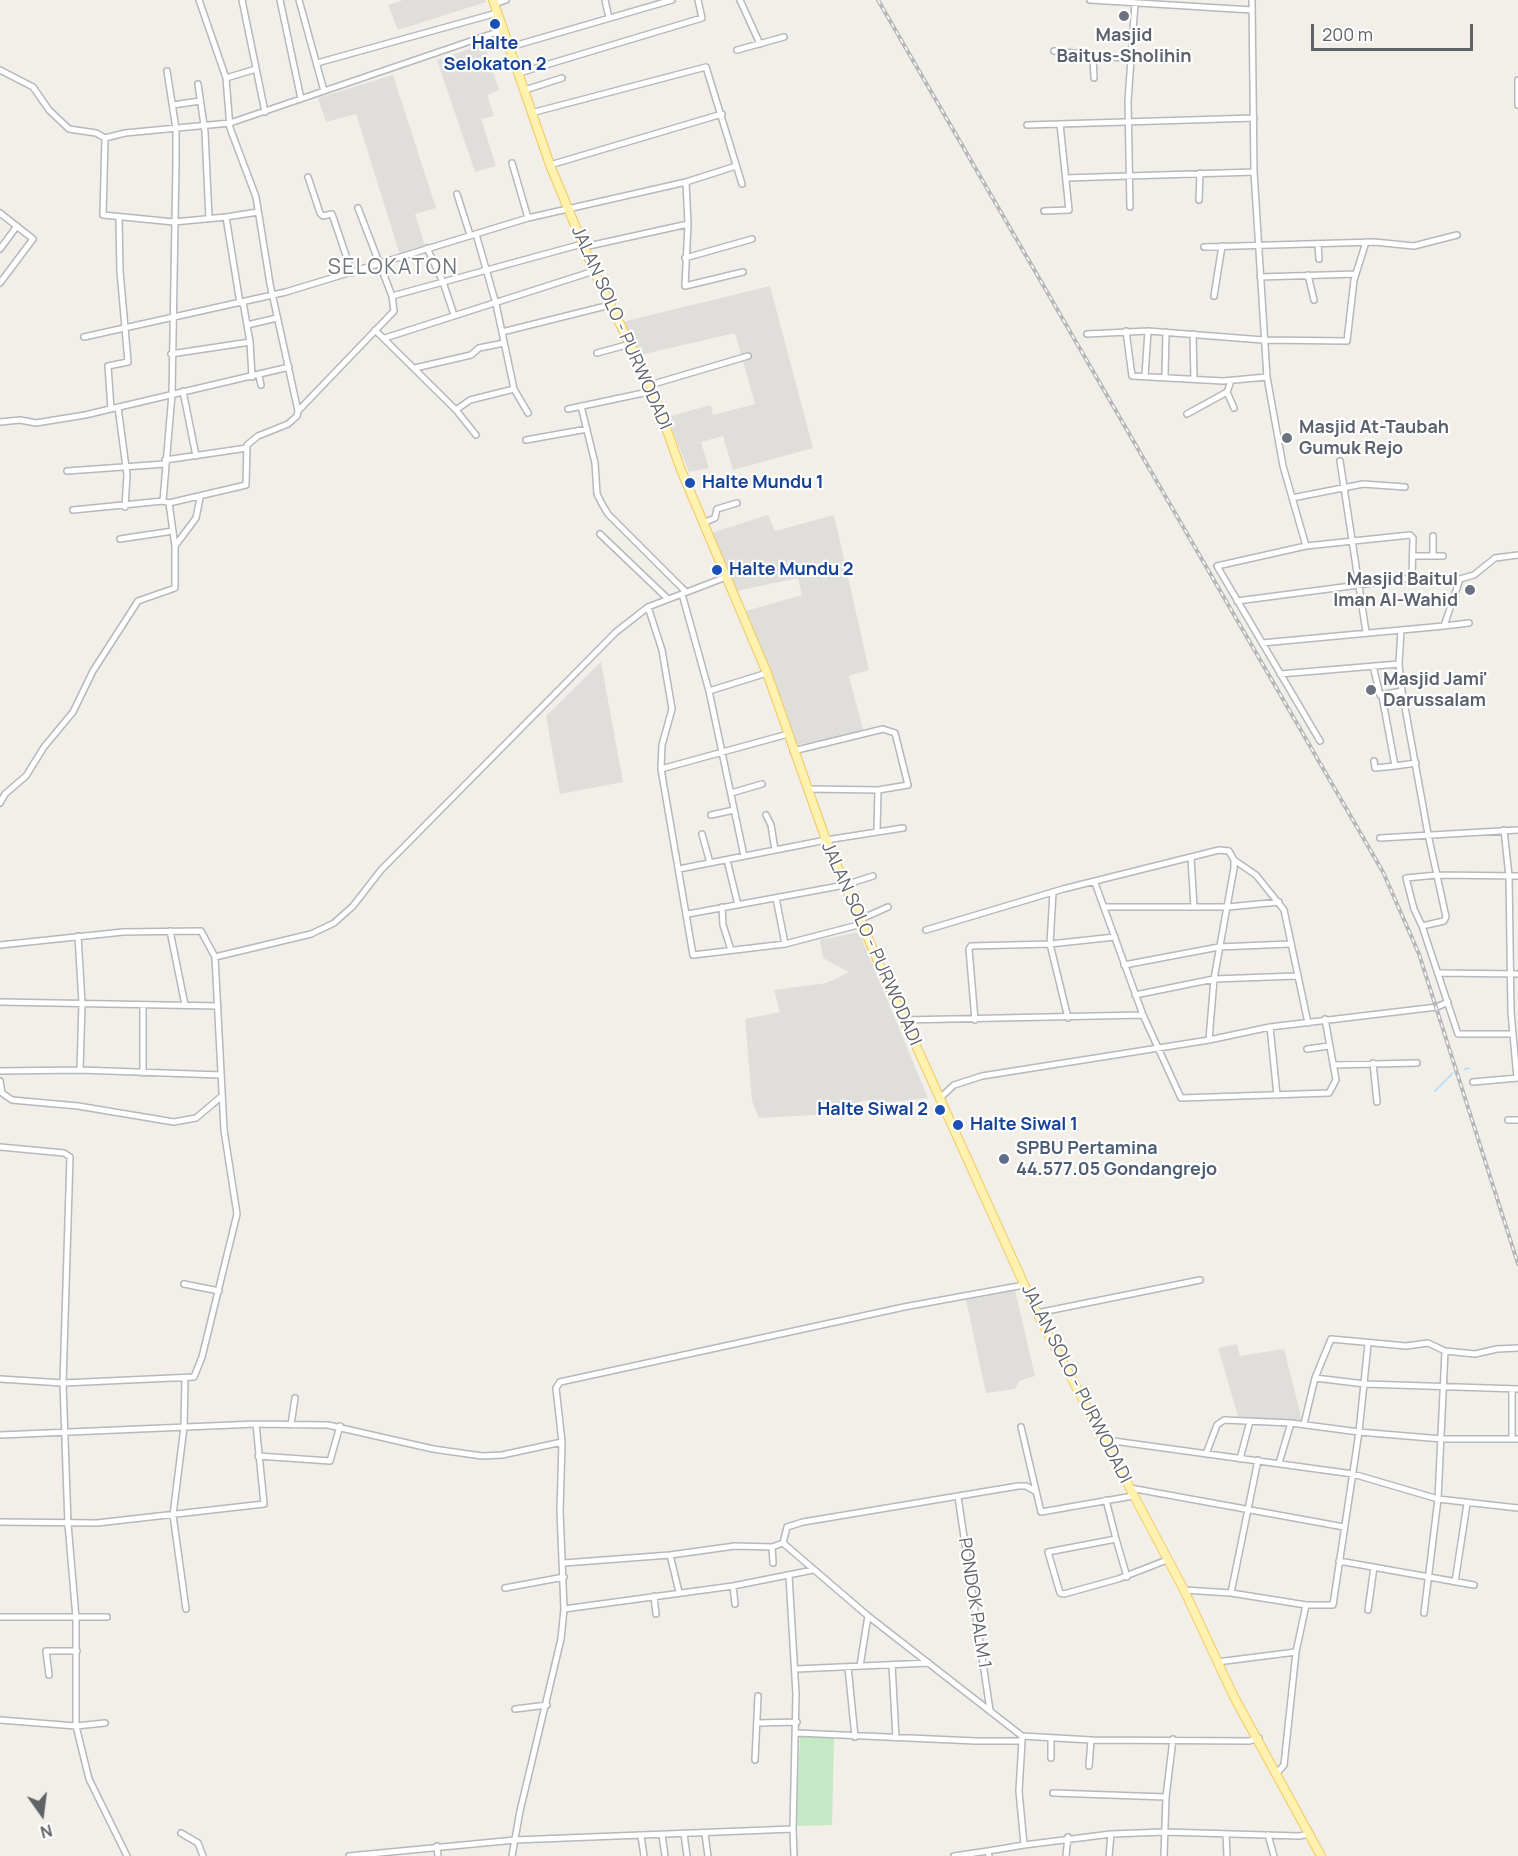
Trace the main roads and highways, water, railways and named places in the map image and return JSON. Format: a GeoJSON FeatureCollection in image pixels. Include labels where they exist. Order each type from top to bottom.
{"type":"FeatureCollection","features":[{"type":"Feature","properties":{"kind":"main road","name":"JALAN SOLO - PURWODADI"},"geometry":{"type":"LineString","coordinates":[[494,2],[531,113],[567,208],[594,271],[651,388],[703,523],[767,673],[826,840],[904,1020],[1037,1313],[1070,1379],[1106,1440],[1184,1590],[1217,1662],[1321,1856]]}},
{"type":"Feature","properties":{"kind":"waterway"},"geometry":{"type":"LineString","coordinates":[[1465,1069],[1469,1068]]}},
{"type":"Feature","properties":{"kind":"waterway"},"geometry":{"type":"LineString","coordinates":[[1435,1091],[1453,1073]]}},
{"type":"Feature","properties":{"kind":"railway"},"geometry":{"type":"LineString","coordinates":[[878,0],[1383,872],[1419,954],[1518,1264]]}},
{"type":"Feature","properties":{"kind":"place","name":"Masjid Baitus-Sholihin"},"geometry":{"type":"Point","coordinates":[1124,16]}},
{"type":"Feature","properties":{"kind":"place","name":"Halte Selokaton 2"},"geometry":{"type":"Point","coordinates":[495,24]}},
{"type":"Feature","properties":{"kind":"place","name":"Masjid At-Taubah Gumuk Rejo"},"geometry":{"type":"Point","coordinates":[1287,438]}},
{"type":"Feature","properties":{"kind":"place","name":"Halte Mundu 1"},"geometry":{"type":"Point","coordinates":[690,483]}},
{"type":"Feature","properties":{"kind":"place","name":"Halte Mundu 2"},"geometry":{"type":"Point","coordinates":[717,570]}},
{"type":"Feature","properties":{"kind":"place","name":"Masjid Baitul Iman Al-Wahid"},"geometry":{"type":"Point","coordinates":[1470,590]}},
{"type":"Feature","properties":{"kind":"place","name":"Masjid Jami' Darussalam"},"geometry":{"type":"Point","coordinates":[1371,690]}},
{"type":"Feature","properties":{"kind":"place","name":"Halte Siwal 2"},"geometry":{"type":"Point","coordinates":[940,1110]}},
{"type":"Feature","properties":{"kind":"place","name":"Halte Siwal 1"},"geometry":{"type":"Point","coordinates":[958,1125]}},
{"type":"Feature","properties":{"kind":"place","name":"SPBU Pertamina 44.577.05 Gondangrejo"},"geometry":{"type":"Point","coordinates":[1004,1159]}},
{"type":"Feature","properties":{"kind":"district","name":"SELOKATON"},"geometry":{"type":"Point","coordinates":[393,268]}}]}
